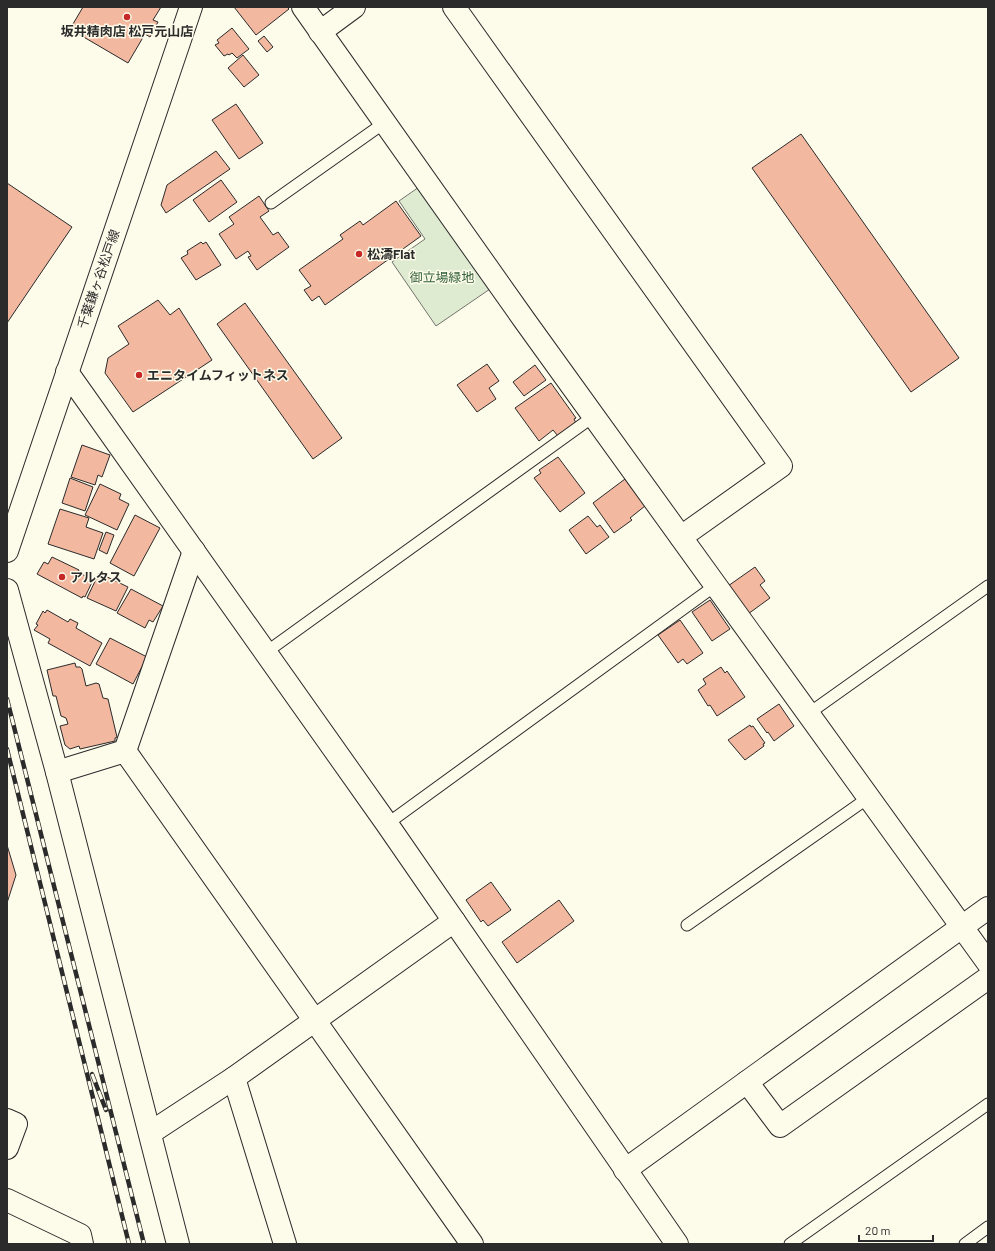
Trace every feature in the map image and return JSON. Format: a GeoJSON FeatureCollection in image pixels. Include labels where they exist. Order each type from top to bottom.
{"type":"FeatureCollection","features":[{"type":"Feature","properties":{"kind":"street","name":"千葉鎌ヶ谷松戸線"},"geometry":{"type":"LineString","coordinates":[[7,551],[191,7]]}},
{"type":"Feature","properties":{"kind":"street"},"geometry":{"type":"LineString","coordinates":[[303,7],[384,123],[988,963]]}},
{"type":"Feature","properties":{"kind":"street"},"geometry":{"type":"LineString","coordinates":[[320,32],[354,7]]}},
{"type":"Feature","properties":{"kind":"street"},"geometry":{"type":"LineString","coordinates":[[454,7],[781,466],[681,537]]}},
{"type":"Feature","properties":{"kind":"street"},"geometry":{"type":"LineString","coordinates":[[67,372],[454,921],[677,1244]]}},
{"type":"Feature","properties":{"kind":"street"},"geometry":{"type":"LineString","coordinates":[[125,751],[194,551]]}},
{"type":"Feature","properties":{"kind":"street"},"geometry":{"type":"LineString","coordinates":[[7,590],[57,772],[178,1244]]}},
{"type":"Feature","properties":{"kind":"street"},"geometry":{"type":"LineString","coordinates":[[57,772],[125,751]]}},
{"type":"Feature","properties":{"kind":"street"},"geometry":{"type":"LineString","coordinates":[[125,751],[472,1244]]}},
{"type":"Feature","properties":{"kind":"street"},"geometry":{"type":"LineString","coordinates":[[625,1170],[988,908]]}},
{"type":"Feature","properties":{"kind":"street"},"geometry":{"type":"LineString","coordinates":[[150,1134],[234,1078],[454,921]]}},
{"type":"Feature","properties":{"kind":"street"},"geometry":{"type":"LineString","coordinates":[[748,1082],[780,1126],[988,978]]}},
{"type":"Feature","properties":{"kind":"street"},"geometry":{"type":"LineString","coordinates":[[234,1078],[285,1244]]}},
{"type":"Feature","properties":{"kind":"street"},"geometry":{"type":"LineString","coordinates":[[7,1120],[16,1124],[7,1148]]}},
{"type":"Feature","properties":{"kind":"street"},"geometry":{"type":"LineString","coordinates":[[7,1200],[80,1235],[82,1244]]}},
{"type":"Feature","properties":{"kind":"lane"},"geometry":{"type":"LineString","coordinates":[[271,203],[384,123]]}},
{"type":"Feature","properties":{"kind":"lane"},"geometry":{"type":"LineString","coordinates":[[265,653],[594,416]]}},
{"type":"Feature","properties":{"kind":"lane"},"geometry":{"type":"LineString","coordinates":[[386,824],[716,585]]}},
{"type":"Feature","properties":{"kind":"lane"},"geometry":{"type":"LineString","coordinates":[[808,714],[988,586]]}},
{"type":"Feature","properties":{"kind":"lane"},"geometry":{"type":"LineString","coordinates":[[687,925],[868,798]]}},
{"type":"Feature","properties":{"kind":"lane"},"geometry":{"type":"LineString","coordinates":[[790,1244],[988,1104]]}},
{"type":"Feature","properties":{"kind":"lane"},"geometry":{"type":"LineString","coordinates":[[965,1244],[988,1227]]}},
{"type":"Feature","properties":{"kind":"green space","name":"御立場緑地"},"geometry":{"type":"Polygon","coordinates":[[[419,187],[490,289],[436,326],[392,262],[425,239],[399,201],[419,187]]]}},
{"type":"Feature","properties":{"kind":"building"},"geometry":{"type":"Polygon","coordinates":[[[83,7],[161,7],[153,20],[158,22],[150,37],[145,34],[128,63],[70,29],[83,7]]]}},
{"type":"Feature","properties":{"kind":"building"},"geometry":{"type":"Polygon","coordinates":[[[234,7],[287,7],[289,9],[256,35],[234,7]]]}},
{"type":"Feature","properties":{"kind":"building"},"geometry":{"type":"Polygon","coordinates":[[[232,28],[249,49],[237,58],[232,53],[224,56],[215,45],[219,43],[217,40],[232,28]]]}},
{"type":"Feature","properties":{"kind":"building"},"geometry":{"type":"Polygon","coordinates":[[[264,36],[273,47],[267,52],[258,41],[264,36]]]}},
{"type":"Feature","properties":{"kind":"building"},"geometry":{"type":"Polygon","coordinates":[[[243,55],[259,75],[244,87],[228,68],[243,55]]]}},
{"type":"Feature","properties":{"kind":"building"},"geometry":{"type":"Polygon","coordinates":[[[236,104],[263,143],[239,159],[212,120],[236,104]]]}},
{"type":"Feature","properties":{"kind":"building"},"geometry":{"type":"Polygon","coordinates":[[[801,134],[959,358],[911,392],[752,168],[801,134]]]}},
{"type":"Feature","properties":{"kind":"building"},"geometry":{"type":"Polygon","coordinates":[[[216,151],[230,169],[166,213],[161,205],[167,185],[216,151]]]}},
{"type":"Feature","properties":{"kind":"building"},"geometry":{"type":"Polygon","coordinates":[[[221,180],[237,202],[209,222],[193,200],[221,180]]]}},
{"type":"Feature","properties":{"kind":"building"},"geometry":{"type":"Polygon","coordinates":[[[7,183],[72,227],[7,323],[7,183]]]}},
{"type":"Feature","properties":{"kind":"building"},"geometry":{"type":"Polygon","coordinates":[[[259,196],[269,211],[260,217],[273,235],[278,232],[289,247],[257,270],[248,257],[251,256],[248,251],[236,259],[219,234],[234,224],[229,217],[259,196]]]}},
{"type":"Feature","properties":{"kind":"building","name":"松濤Flat"},"geometry":{"type":"Polygon","coordinates":[[[396,201],[421,236],[325,305],[319,296],[312,301],[304,290],[311,286],[299,270],[343,239],[340,235],[360,221],[363,225],[396,201]]]}},
{"type":"Feature","properties":{"kind":"building"},"geometry":{"type":"Polygon","coordinates":[[[201,242],[203,244],[206,242],[221,265],[196,280],[181,258],[188,254],[187,251],[201,242]]]}},
{"type":"Feature","properties":{"kind":"building"},"geometry":{"type":"Polygon","coordinates":[[[158,300],[170,315],[179,308],[212,360],[133,412],[105,373],[108,358],[129,344],[118,326],[158,300]]]}},
{"type":"Feature","properties":{"kind":"building"},"geometry":{"type":"Polygon","coordinates":[[[245,303],[342,438],[313,459],[217,324],[245,303]]]}},
{"type":"Feature","properties":{"kind":"building"},"geometry":{"type":"Polygon","coordinates":[[[487,364],[499,381],[489,388],[496,399],[477,412],[457,385],[487,364]]]}},
{"type":"Feature","properties":{"kind":"building"},"geometry":{"type":"Polygon","coordinates":[[[535,365],[546,380],[524,396],[513,382],[535,365]]]}},
{"type":"Feature","properties":{"kind":"building"},"geometry":{"type":"Polygon","coordinates":[[[551,383],[576,418],[574,419],[576,423],[558,436],[553,430],[539,441],[515,408],[551,383]]]}},
{"type":"Feature","properties":{"kind":"building"},"geometry":{"type":"Polygon","coordinates":[[[82,445],[110,455],[102,477],[98,475],[95,485],[71,477],[82,445]]]}},
{"type":"Feature","properties":{"kind":"building"},"geometry":{"type":"Polygon","coordinates":[[[558,457],[585,493],[560,512],[534,478],[541,473],[539,470],[558,457]]]}},
{"type":"Feature","properties":{"kind":"building"},"geometry":{"type":"Polygon","coordinates":[[[70,478],[93,487],[85,511],[62,503],[70,478]]]}},
{"type":"Feature","properties":{"kind":"building"},"geometry":{"type":"Polygon","coordinates":[[[625,479],[645,506],[630,518],[632,520],[614,533],[593,503],[625,479]]]}},
{"type":"Feature","properties":{"kind":"building"},"geometry":{"type":"Polygon","coordinates":[[[100,484],[121,494],[119,499],[129,504],[117,530],[85,515],[100,484]]]}},
{"type":"Feature","properties":{"kind":"building"},"geometry":{"type":"Polygon","coordinates":[[[60,509],[89,518],[86,527],[103,533],[94,559],[48,544],[60,509]]]}},
{"type":"Feature","properties":{"kind":"building"},"geometry":{"type":"Polygon","coordinates":[[[135,515],[160,528],[134,576],[110,563],[135,515]]]}},
{"type":"Feature","properties":{"kind":"building"},"geometry":{"type":"Polygon","coordinates":[[[588,516],[597,527],[600,525],[609,537],[586,554],[569,530],[588,516]]]}},
{"type":"Feature","properties":{"kind":"building"},"geometry":{"type":"Polygon","coordinates":[[[106,532],[114,535],[107,554],[99,550],[106,532]]]}},
{"type":"Feature","properties":{"kind":"building"},"geometry":{"type":"Polygon","coordinates":[[[52,557],[79,570],[78,572],[93,580],[85,597],[83,596],[82,598],[37,574],[44,562],[48,564],[52,557]]]}},
{"type":"Feature","properties":{"kind":"building"},"geometry":{"type":"Polygon","coordinates":[[[755,567],[765,581],[760,585],[770,598],[748,614],[728,586],[755,567]]]}},
{"type":"Feature","properties":{"kind":"building"},"geometry":{"type":"Polygon","coordinates":[[[99,573],[128,587],[116,611],[87,598],[99,573]]]}},
{"type":"Feature","properties":{"kind":"building"},"geometry":{"type":"Polygon","coordinates":[[[131,589],[163,606],[153,622],[149,620],[145,628],[117,613],[131,589]]]}},
{"type":"Feature","properties":{"kind":"building"},"geometry":{"type":"Polygon","coordinates":[[[710,600],[730,629],[712,641],[692,612],[710,600]]]}},
{"type":"Feature","properties":{"kind":"building"},"geometry":{"type":"Polygon","coordinates":[[[47,610],[68,622],[70,619],[78,623],[76,628],[102,643],[90,666],[48,643],[50,639],[34,630],[38,625],[36,624],[43,611],[45,613],[47,610]]]}},
{"type":"Feature","properties":{"kind":"building"},"geometry":{"type":"Polygon","coordinates":[[[680,620],[703,653],[687,664],[683,659],[678,663],[658,635],[680,620]]]}},
{"type":"Feature","properties":{"kind":"building"},"geometry":{"type":"Polygon","coordinates":[[[110,638],[147,657],[133,684],[96,664],[110,638]]]}},
{"type":"Feature","properties":{"kind":"building"},"geometry":{"type":"Polygon","coordinates":[[[75,663],[76,667],[80,667],[82,669],[86,686],[96,683],[99,684],[103,698],[108,699],[117,737],[115,738],[115,741],[80,749],[79,746],[70,749],[65,745],[60,726],[68,724],[66,718],[61,716],[56,696],[53,696],[47,670],[75,663]]]}},
{"type":"Feature","properties":{"kind":"building"},"geometry":{"type":"Polygon","coordinates":[[[721,667],[725,673],[727,671],[745,697],[717,716],[710,705],[708,706],[698,690],[706,684],[703,679],[721,667]]]}},
{"type":"Feature","properties":{"kind":"building"},"geometry":{"type":"Polygon","coordinates":[[[779,704],[794,726],[774,741],[757,719],[779,704]]]}},
{"type":"Feature","properties":{"kind":"building"},"geometry":{"type":"Polygon","coordinates":[[[750,725],[751,727],[753,726],[765,743],[763,744],[764,746],[745,760],[728,740],[750,725]]]}},
{"type":"Feature","properties":{"kind":"building"},"geometry":{"type":"Polygon","coordinates":[[[7,845],[16,875],[7,903],[7,845]]]}},
{"type":"Feature","properties":{"kind":"building"},"geometry":{"type":"Polygon","coordinates":[[[491,882],[511,910],[488,926],[483,920],[481,922],[466,900],[491,882]]]}},
{"type":"Feature","properties":{"kind":"building"},"geometry":{"type":"Polygon","coordinates":[[[559,900],[574,921],[517,963],[502,942],[559,900]]]}},
{"type":"Feature","properties":{"kind":"railway"},"geometry":{"type":"LineString","coordinates":[[7,699],[144,1244]]}},
{"type":"Feature","properties":{"kind":"railway"},"geometry":{"type":"LineString","coordinates":[[7,749],[129,1244]]}},
{"type":"Feature","properties":{"kind":"railway"},"geometry":{"type":"LineString","coordinates":[[92,1074],[106,1110]]}},
{"type":"Feature","properties":{"kind":"place","name":"坂井精肉店 松戸元山店"},"geometry":{"type":"Point","coordinates":[127,17]}},
{"type":"Feature","properties":{"kind":"place","name":"松濤Flat"},"geometry":{"type":"Point","coordinates":[359,254]}},
{"type":"Feature","properties":{"kind":"place","name":"エニタイムフィットネス"},"geometry":{"type":"Point","coordinates":[139,375]}},
{"type":"Feature","properties":{"kind":"place","name":"アルタス"},"geometry":{"type":"Point","coordinates":[62,577]}}]}
